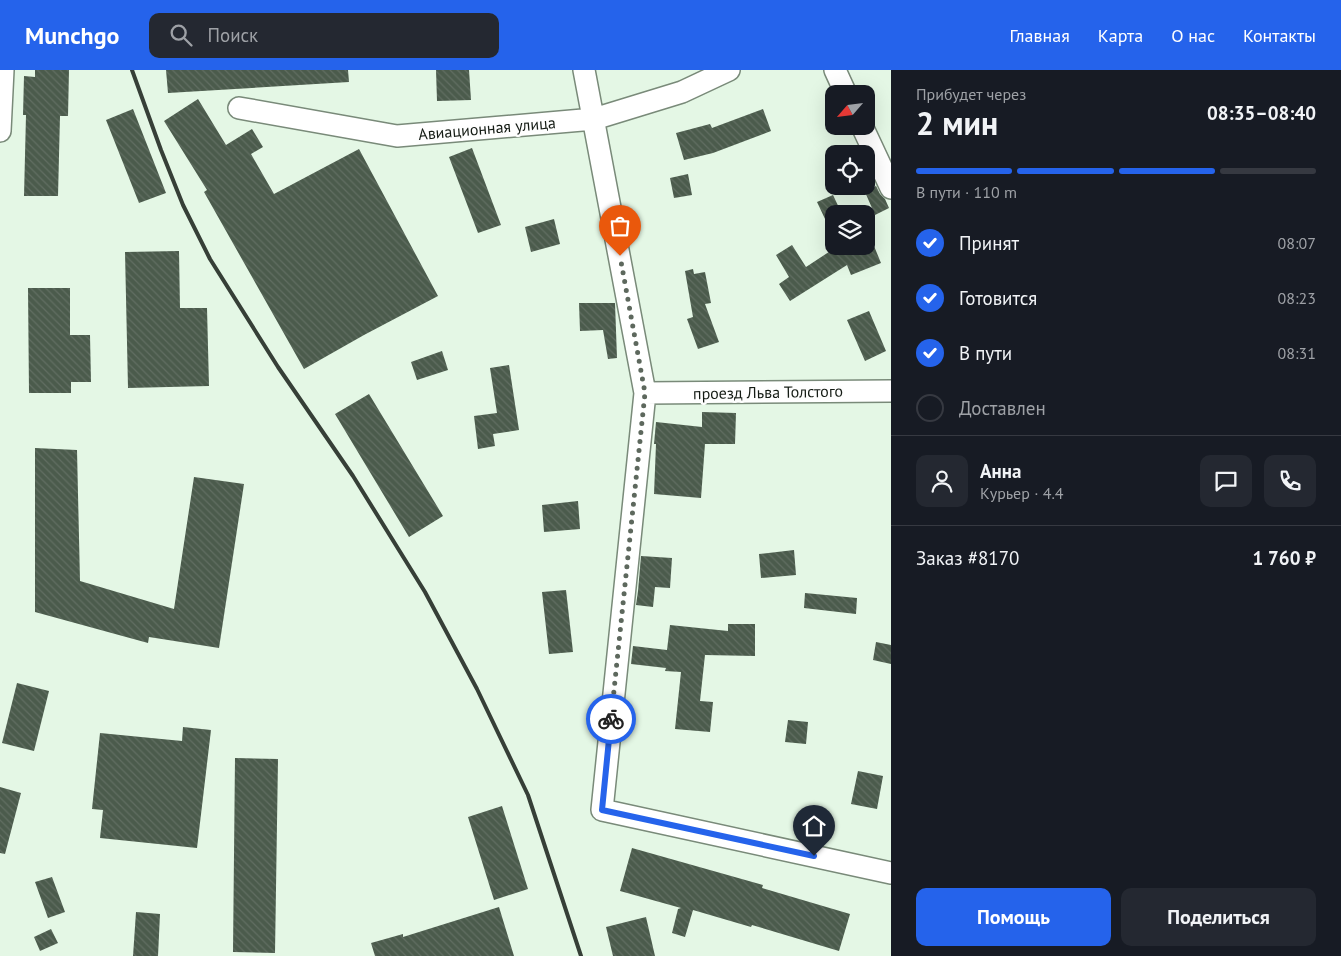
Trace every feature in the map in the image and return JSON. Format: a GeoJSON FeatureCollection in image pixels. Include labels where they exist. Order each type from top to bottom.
{"type":"FeatureCollection","features":[{"type":"Feature","properties":{"kind":"street"},"geometry":{"type":"LineString","coordinates":[[0,131],[3,70]]}},
{"type":"Feature","properties":{"kind":"street"},"geometry":{"type":"LineString","coordinates":[[584,70],[645,393],[602,810],[891,873]]}},
{"type":"Feature","properties":{"kind":"street","name":"Авиационная улица"},"geometry":{"type":"LineString","coordinates":[[239,108],[398,136],[594,118],[682,92],[729,70]]}},
{"type":"Feature","properties":{"kind":"street"},"geometry":{"type":"LineString","coordinates":[[835,70],[842,85]]}},
{"type":"Feature","properties":{"kind":"street"},"geometry":{"type":"LineString","coordinates":[[866,135],[891,188]]}},
{"type":"Feature","properties":{"kind":"street","name":"проезд Льва Толстого"},"geometry":{"type":"LineString","coordinates":[[645,393],[891,391]]}},
{"type":"Feature","properties":{"kind":"building"},"geometry":{"type":"Polygon","coordinates":[[[35,70],[69,70],[68,116],[60,116],[58,196],[24,196],[26,115],[23,115],[24,76],[35,77],[35,70]]]}},
{"type":"Feature","properties":{"kind":"building"},"geometry":{"type":"Polygon","coordinates":[[[166,70],[348,70],[349,82],[168,93],[166,70]]]}},
{"type":"Feature","properties":{"kind":"building"},"geometry":{"type":"Polygon","coordinates":[[[436,70],[469,70],[471,100],[437,101],[436,70]]]}},
{"type":"Feature","properties":{"kind":"building"},"geometry":{"type":"Polygon","coordinates":[[[198,99],[226,145],[252,129],[263,147],[251,154],[274,194],[359,149],[438,296],[304,369],[204,192],[207,190],[164,121],[198,99]]]}},
{"type":"Feature","properties":{"kind":"building"},"geometry":{"type":"Polygon","coordinates":[[[133,109],[166,193],[139,203],[106,120],[133,109]]]}},
{"type":"Feature","properties":{"kind":"building"},"geometry":{"type":"Polygon","coordinates":[[[763,109],[771,131],[713,153],[684,160],[676,133],[710,124],[712,128],[763,109]]]}},
{"type":"Feature","properties":{"kind":"building"},"geometry":{"type":"Polygon","coordinates":[[[472,148],[501,225],[478,233],[449,157],[472,148]]]}},
{"type":"Feature","properties":{"kind":"building"},"geometry":{"type":"Polygon","coordinates":[[[688,174],[692,195],[674,198],[670,178],[688,174]]]}},
{"type":"Feature","properties":{"kind":"building"},"geometry":{"type":"Polygon","coordinates":[[[875,187],[885,199],[889,208],[875,215],[875,205],[871,205],[866,195],[875,195],[875,187]]]}},
{"type":"Feature","properties":{"kind":"building"},"geometry":{"type":"Polygon","coordinates":[[[833,195],[838,205],[825,205],[825,219],[817,202],[833,195]]]}},
{"type":"Feature","properties":{"kind":"building"},"geometry":{"type":"Polygon","coordinates":[[[554,219],[560,244],[531,252],[525,227],[554,219]]]}},
{"type":"Feature","properties":{"kind":"building"},"geometry":{"type":"Polygon","coordinates":[[[792,245],[806,267],[825,255],[875,255],[875,248],[881,263],[851,275],[847,265],[790,301],[779,284],[789,277],[776,255],[792,245]]]}},
{"type":"Feature","properties":{"kind":"building"},"geometry":{"type":"Polygon","coordinates":[[[179,251],[180,308],[207,308],[209,386],[128,388],[125,252],[179,251]]]}},
{"type":"Feature","properties":{"kind":"building"},"geometry":{"type":"Polygon","coordinates":[[[693,269],[694,274],[705,272],[711,303],[705,304],[719,342],[698,349],[687,319],[693,317],[685,271],[693,269]]]}},
{"type":"Feature","properties":{"kind":"building"},"geometry":{"type":"Polygon","coordinates":[[[28,288],[70,288],[70,335],[90,335],[91,382],[71,382],[71,393],[29,393],[28,288]]]}},
{"type":"Feature","properties":{"kind":"building"},"geometry":{"type":"Polygon","coordinates":[[[579,303],[615,303],[617,358],[608,359],[603,330],[580,331],[579,303]]]}},
{"type":"Feature","properties":{"kind":"building"},"geometry":{"type":"Polygon","coordinates":[[[869,311],[886,351],[865,361],[847,320],[869,311]]]}},
{"type":"Feature","properties":{"kind":"building"},"geometry":{"type":"Polygon","coordinates":[[[442,351],[448,370],[417,380],[411,362],[442,351]]]}},
{"type":"Feature","properties":{"kind":"building"},"geometry":{"type":"Polygon","coordinates":[[[509,365],[519,430],[493,434],[495,446],[478,449],[474,416],[497,413],[490,368],[509,365]]]}},
{"type":"Feature","properties":{"kind":"building"},"geometry":{"type":"Polygon","coordinates":[[[369,394],[443,516],[409,537],[335,414],[369,394]]]}},
{"type":"Feature","properties":{"kind":"building"},"geometry":{"type":"Polygon","coordinates":[[[702,412],[736,413],[735,444],[705,444],[701,498],[654,494],[656,422],[702,427],[702,412]]]}},
{"type":"Feature","properties":{"kind":"building"},"geometry":{"type":"Polygon","coordinates":[[[35,448],[77,450],[80,581],[174,609],[194,477],[244,484],[219,648],[149,637],[148,643],[35,612],[35,448]]]}},
{"type":"Feature","properties":{"kind":"building"},"geometry":{"type":"Polygon","coordinates":[[[578,501],[580,529],[544,532],[542,505],[578,501]]]}},
{"type":"Feature","properties":{"kind":"building"},"geometry":{"type":"Polygon","coordinates":[[[794,550],[796,575],[761,578],[759,554],[794,550]]]}},
{"type":"Feature","properties":{"kind":"building"},"geometry":{"type":"Polygon","coordinates":[[[641,556],[672,558],[670,588],[655,587],[653,607],[636,605],[641,556]]]}},
{"type":"Feature","properties":{"kind":"building"},"geometry":{"type":"Polygon","coordinates":[[[566,590],[573,652],[549,654],[542,592],[566,590]]]}},
{"type":"Feature","properties":{"kind":"building"},"geometry":{"type":"Polygon","coordinates":[[[805,593],[857,598],[856,614],[804,608],[805,593]]]}},
{"type":"Feature","properties":{"kind":"building"},"geometry":{"type":"Polygon","coordinates":[[[728,624],[755,624],[755,656],[705,655],[700,701],[713,702],[710,732],[675,729],[681,672],[665,671],[666,668],[631,664],[633,646],[667,650],[670,625],[728,631],[728,624]]]}},
{"type":"Feature","properties":{"kind":"building"},"geometry":{"type":"Polygon","coordinates":[[[876,642],[891,645],[891,664],[873,660],[876,642]]]}},
{"type":"Feature","properties":{"kind":"building"},"geometry":{"type":"Polygon","coordinates":[[[17,683],[49,691],[34,751],[2,743],[17,683]]]}},
{"type":"Feature","properties":{"kind":"building"},"geometry":{"type":"Polygon","coordinates":[[[788,720],[808,722],[806,744],[785,742],[788,720]]]}},
{"type":"Feature","properties":{"kind":"building"},"geometry":{"type":"Polygon","coordinates":[[[183,727],[211,730],[197,848],[100,838],[103,810],[92,809],[100,733],[182,741],[183,727]]]}},
{"type":"Feature","properties":{"kind":"building"},"geometry":{"type":"Polygon","coordinates":[[[235,758],[278,759],[275,953],[233,952],[235,758]]]}},
{"type":"Feature","properties":{"kind":"building"},"geometry":{"type":"Polygon","coordinates":[[[858,771],[883,776],[877,809],[851,804],[858,771]]]}},
{"type":"Feature","properties":{"kind":"building"},"geometry":{"type":"Polygon","coordinates":[[[0,787],[21,793],[5,854],[0,853],[0,787]]]}},
{"type":"Feature","properties":{"kind":"building"},"geometry":{"type":"Polygon","coordinates":[[[502,806],[528,889],[494,900],[468,817],[502,806]]]}},
{"type":"Feature","properties":{"kind":"building"},"geometry":{"type":"Polygon","coordinates":[[[632,848],[763,885],[762,888],[850,914],[839,951],[752,925],[751,927],[693,910],[685,937],[672,933],[678,909],[681,908],[620,891],[632,848]]]}},
{"type":"Feature","properties":{"kind":"building"},"geometry":{"type":"Polygon","coordinates":[[[52,877],[65,912],[48,918],[35,882],[52,877]]]}},
{"type":"Feature","properties":{"kind":"building"},"geometry":{"type":"Polygon","coordinates":[[[499,907],[514,956],[375,956],[371,943],[403,934],[403,937],[499,907]]]}},
{"type":"Feature","properties":{"kind":"building"},"geometry":{"type":"Polygon","coordinates":[[[136,912],[160,914],[158,956],[133,956],[136,912]]]}},
{"type":"Feature","properties":{"kind":"building"},"geometry":{"type":"Polygon","coordinates":[[[646,917],[655,956],[613,956],[606,927],[646,917]]]}},
{"type":"Feature","properties":{"kind":"building"},"geometry":{"type":"Polygon","coordinates":[[[51,929],[58,943],[40,951],[34,937],[51,929]]]}},
{"type":"Feature","properties":{"kind":"railway"},"geometry":{"type":"LineString","coordinates":[[132,70],[183,205],[210,259],[278,367],[353,476],[425,592],[477,689],[528,795],[581,956]]}},
{"type":"Feature","properties":{"kind":"way so far"},"geometry":{"type":"LineString","coordinates":[[611,719],[645,393],[620,256]]}},
{"type":"Feature","properties":{"kind":"route"},"geometry":{"type":"LineString","coordinates":[[611,719],[602,810],[814,856]]}}]}
